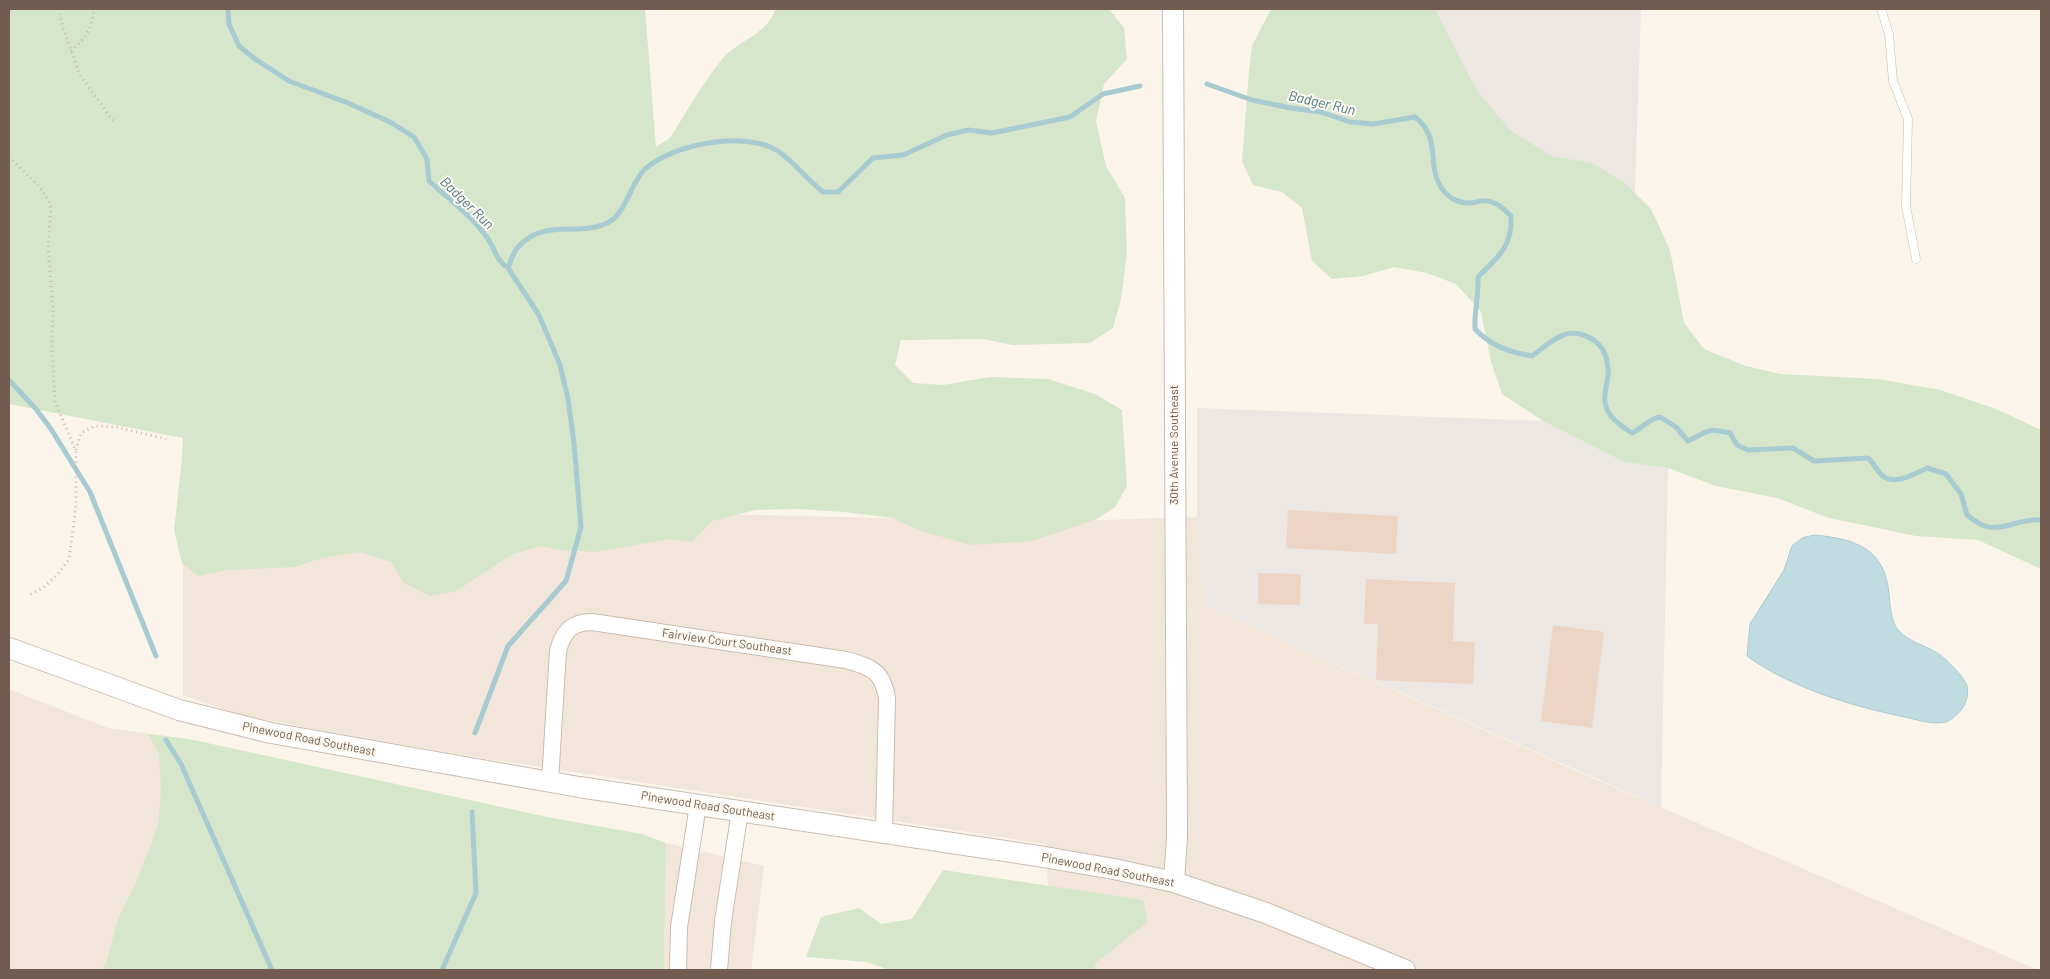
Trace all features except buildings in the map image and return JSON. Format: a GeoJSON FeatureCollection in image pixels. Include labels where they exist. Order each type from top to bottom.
{"type":"FeatureCollection","features":[{"type":"Feature","properties":{"kind":"street","name":"30th Avenue Southeast"},"geometry":{"type":"LineString","coordinates":[[1173,9],[1177,837],[1174,882]]}},
{"type":"Feature","properties":{"kind":"street","name":"Fairview Court Southeast"},"geometry":{"type":"LineString","coordinates":[[550,782],[558,651],[560,641],[566,632],[580,622],[592,622],[836,658],[871,668],[879,673],[885,688],[887,698],[884,833]]}},
{"type":"Feature","properties":{"kind":"street","name":"Pinewood Road Southeast"},"geometry":{"type":"LineString","coordinates":[[9,648],[170,707],[271,733],[550,782],[1104,867],[1174,882],[1257,910],[1405,970]]}},
{"type":"Feature","properties":{"kind":"street"},"geometry":{"type":"LineString","coordinates":[[678,970],[679,927],[698,805]]}},
{"type":"Feature","properties":{"kind":"street"},"geometry":{"type":"LineString","coordinates":[[719,970],[723,922],[740,811]]}},
{"type":"Feature","properties":{"kind":"lane"},"geometry":{"type":"LineString","coordinates":[[1881,9],[1889,34],[1893,81],[1908,119],[1906,206],[1916,259]]}},
{"type":"Feature","properties":{"kind":"path"},"geometry":{"type":"LineString","coordinates":[[58,9],[80,75],[114,122]]}},
{"type":"Feature","properties":{"kind":"path"},"geometry":{"type":"LineString","coordinates":[[71,51],[85,39],[91,27],[94,9]]}},
{"type":"Feature","properties":{"kind":"path"},"geometry":{"type":"LineString","coordinates":[[9,157],[37,184],[47,198],[50,208],[48,246],[55,402],[76,451]]}},
{"type":"Feature","properties":{"kind":"path"},"geometry":{"type":"LineString","coordinates":[[29,595],[43,588],[58,574],[69,559],[76,506],[76,451],[81,433],[95,426],[116,427],[166,439]]}},
{"type":"Feature","properties":{"kind":"shaded area"},"geometry":{"type":"Polygon","coordinates":[[[1389,9],[1641,9],[1634,217],[1450,131],[1389,9]]]}},
{"type":"Feature","properties":{"kind":"shaded area"},"geometry":{"type":"Polygon","coordinates":[[[1197,408],[1543,421],[1624,462],[1668,468],[1661,807],[1204,606],[1197,517],[1197,408]]]}},
{"type":"Feature","properties":{"kind":"shaded area"},"geometry":{"type":"Polygon","coordinates":[[[183,501],[1044,522],[1197,517],[1204,606],[1579,772],[2038,970],[1052,970],[1046,844],[487,759],[323,731],[238,714],[183,695],[183,501]]]}},
{"type":"Feature","properties":{"kind":"shaded area"},"geometry":{"type":"Polygon","coordinates":[[[9,689],[108,728],[179,738],[180,970],[9,970],[9,689]]]}},
{"type":"Feature","properties":{"kind":"shaded area"},"geometry":{"type":"Polygon","coordinates":[[[666,843],[764,866],[751,970],[664,970],[666,843]]]}},
{"type":"Feature","properties":{"kind":"green space"},"geometry":{"type":"Polygon","coordinates":[[[9,9],[645,9],[656,147],[670,138],[723,58],[760,31],[772,17],[775,9],[1109,9],[1124,28],[1127,59],[1104,84],[1096,121],[1106,166],[1125,198],[1127,253],[1121,299],[1113,328],[1090,343],[1012,345],[984,339],[901,340],[895,365],[913,383],[943,385],[990,377],[1048,379],[1095,394],[1122,410],[1127,486],[1115,507],[1097,519],[1032,541],[971,545],[918,530],[893,518],[798,509],[755,510],[712,521],[692,542],[668,539],[597,552],[560,550],[541,546],[513,554],[456,591],[430,596],[404,583],[391,562],[360,552],[322,558],[295,567],[226,570],[198,576],[182,563],[174,530],[183,438],[9,404],[9,9]]]}},
{"type":"Feature","properties":{"kind":"green space"},"geometry":{"type":"Polygon","coordinates":[[[1271,9],[1435,9],[1477,91],[1510,130],[1551,156],[1592,163],[1625,183],[1651,209],[1670,250],[1684,323],[1704,349],[1746,366],[1780,374],[1878,379],[1940,390],[1996,409],[2041,430],[2041,569],[1978,540],[1916,536],[1829,518],[1777,498],[1716,486],[1668,468],[1624,462],[1543,421],[1502,394],[1491,362],[1481,312],[1456,284],[1427,273],[1394,267],[1363,276],[1332,279],[1312,261],[1302,208],[1282,192],[1253,185],[1242,161],[1252,46],[1271,9]]]}},
{"type":"Feature","properties":{"kind":"green space"},"geometry":{"type":"Polygon","coordinates":[[[148,734],[189,739],[552,818],[642,834],[666,843],[664,970],[102,970],[106,963],[119,916],[135,885],[158,826],[161,790],[159,754],[148,734]]]}},
{"type":"Feature","properties":{"kind":"green space"},"geometry":{"type":"Polygon","coordinates":[[[943,870],[1143,900],[1148,922],[1094,964],[1096,970],[889,970],[867,962],[806,957],[821,917],[859,908],[881,924],[912,919],[943,870]]]}},
{"type":"Feature","properties":{"kind":"water"},"geometry":{"type":"Polygon","coordinates":[[[1815,535],[1843,539],[1855,543],[1874,556],[1886,578],[1892,618],[1898,630],[1910,640],[1934,651],[1949,662],[1966,684],[1968,692],[1966,702],[1956,715],[1946,722],[1936,723],[1865,708],[1802,686],[1782,677],[1747,656],[1750,624],[1784,570],[1792,546],[1802,538],[1815,535]]]}},
{"type":"Feature","properties":{"kind":"waterway"},"geometry":{"type":"LineString","coordinates":[[228,9],[229,24],[239,46],[255,59],[289,81],[348,103],[390,122],[414,137],[427,159],[429,181],[468,216],[488,239],[499,259],[508,268],[539,315],[560,365],[568,399],[574,443],[581,527],[566,581],[508,646],[475,733]]}},
{"type":"Feature","properties":{"kind":"waterway","name":"Badger Run"},"geometry":{"type":"LineString","coordinates":[[1207,84],[1252,100],[1321,112],[1350,122],[1373,124],[1415,117],[1429,134],[1435,172],[1445,193],[1463,203],[1493,202],[1511,216],[1510,235],[1507,243],[1498,257],[1478,277],[1475,329],[1494,344],[1532,356],[1553,340],[1567,334],[1575,333],[1596,341],[1605,355],[1607,364],[1606,407],[1615,421],[1632,433],[1660,417],[1676,427],[1688,441],[1708,431],[1716,430],[1730,433],[1737,445],[1748,450],[1793,448],[1814,461],[1868,458],[1884,477],[1894,480],[1927,468],[1946,474],[1961,494],[1967,515],[1983,525],[1999,527],[2041,520]]}},
{"type":"Feature","properties":{"kind":"waterway","name":"Badger Run"},"geometry":{"type":"LineString","coordinates":[[508,268],[513,254],[528,238],[551,230],[586,228],[609,222],[620,212],[645,169],[657,160],[691,147],[729,141],[747,141],[764,145],[784,155],[823,192],[838,192],[873,158],[903,155],[947,135],[968,130],[992,133],[1070,117],[1103,94],[1140,86]]}},
{"type":"Feature","properties":{"kind":"waterway"},"geometry":{"type":"LineString","coordinates":[[9,380],[36,409],[51,429],[90,492],[156,656]]}},
{"type":"Feature","properties":{"kind":"waterway"},"geometry":{"type":"LineString","coordinates":[[166,740],[181,764],[272,970]]}},
{"type":"Feature","properties":{"kind":"waterway"},"geometry":{"type":"LineString","coordinates":[[442,970],[476,893],[472,812]]}}]}
